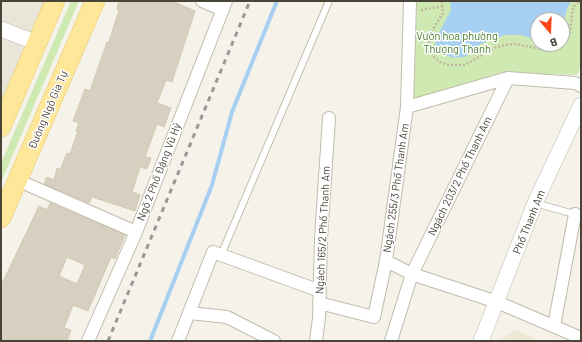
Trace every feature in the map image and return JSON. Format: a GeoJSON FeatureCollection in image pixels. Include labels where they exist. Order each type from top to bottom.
{"type":"FeatureCollection","features":[{"type":"Feature","properties":{"kind":"main road"},"geometry":{"type":"LineString","coordinates":[[1,127],[55,1]]}},
{"type":"Feature","properties":{"kind":"main road","name":"Đường Ngô Gia Tự"},"geometry":{"type":"LineString","coordinates":[[1,218],[95,1]]}},
{"type":"Feature","properties":{"kind":"street"},"geometry":{"type":"LineString","coordinates":[[202,1],[224,5]]}},
{"type":"Feature","properties":{"kind":"street","name":"Ngõ 2 Phố Đặng Vũ Hỷ"},"geometry":{"type":"LineString","coordinates":[[88,341],[136,232],[224,5]]}},
{"type":"Feature","properties":{"kind":"street","name":"Ngách 255/3 Phố Thanh Am"},"geometry":{"type":"LineString","coordinates":[[319,297],[374,317],[386,261],[407,107],[410,6]]}},
{"type":"Feature","properties":{"kind":"street"},"geometry":{"type":"LineString","coordinates":[[1,29],[37,43]]}},
{"type":"Feature","properties":{"kind":"street"},"geometry":{"type":"LineString","coordinates":[[407,107],[508,78],[575,83],[581,86]]}},
{"type":"Feature","properties":{"kind":"street","name":"Ngách 203/2 Phố Thanh Am"},"geometry":{"type":"LineString","coordinates":[[391,341],[412,274],[508,78]]}},
{"type":"Feature","properties":{"kind":"street","name":"Phố Thanh Am"},"geometry":{"type":"LineString","coordinates":[[480,341],[497,302],[535,203],[581,105]]}},
{"type":"Feature","properties":{"kind":"street","name":"Ngách 165/2 Phố Thanh Am"},"geometry":{"type":"LineString","coordinates":[[316,341],[329,118]]}},
{"type":"Feature","properties":{"kind":"street"},"geometry":{"type":"LineString","coordinates":[[17,180],[136,232]]}},
{"type":"Feature","properties":{"kind":"street"},"geometry":{"type":"LineString","coordinates":[[554,326],[578,215]]}},
{"type":"Feature","properties":{"kind":"street"},"geometry":{"type":"LineString","coordinates":[[178,341],[217,253],[319,297]]}},
{"type":"Feature","properties":{"kind":"street"},"geometry":{"type":"LineString","coordinates":[[386,261],[412,274],[497,302],[581,338]]}},
{"type":"Feature","properties":{"kind":"street"},"geometry":{"type":"LineString","coordinates":[[190,313],[227,317],[250,335],[274,341]]}},
{"type":"Feature","properties":{"kind":"lane"},"geometry":{"type":"LineString","coordinates":[[217,253],[328,1]]}},
{"type":"Feature","properties":{"kind":"lane"},"geometry":{"type":"LineString","coordinates":[[535,203],[578,215]]}},
{"type":"Feature","properties":{"kind":"path"},"geometry":{"type":"LineString","coordinates":[[442,1],[444,6],[443,13],[430,34],[429,43],[434,57],[440,62],[448,66],[465,65],[494,48],[515,44],[530,47]]}},
{"type":"Feature","properties":{"kind":"path"},"geometry":{"type":"LineString","coordinates":[[570,32],[573,7],[580,1]]}},
{"type":"Feature","properties":{"kind":"path"},"geometry":{"type":"LineString","coordinates":[[410,6],[444,6]]}},
{"type":"Feature","properties":{"kind":"shaded area"},"geometry":{"type":"Polygon","coordinates":[[[1,1],[54,1],[1,127],[1,1]]]}},
{"type":"Feature","properties":{"kind":"shaded area"},"geometry":{"type":"Polygon","coordinates":[[[516,330],[539,341],[497,341],[516,330]]]}},
{"type":"Feature","properties":{"kind":"green space"},"geometry":{"type":"Polygon","coordinates":[[[71,1],[79,1],[1,182],[1,163],[71,1]]]}},
{"type":"Feature","properties":{"kind":"green space","name":"Vườn hoa phường Thượng Thanh"},"geometry":{"type":"Polygon","coordinates":[[[417,1],[581,1],[581,66],[577,75],[500,73],[413,99],[417,1]]]}},
{"type":"Feature","properties":{"kind":"water"},"geometry":{"type":"Polygon","coordinates":[[[450,1],[571,1],[566,12],[530,12],[530,38],[521,35],[505,35],[478,45],[472,52],[464,57],[455,58],[439,53],[435,44],[436,38],[451,10],[450,1]]]}},
{"type":"Feature","properties":{"kind":"building"},"geometry":{"type":"Polygon","coordinates":[[[119,1],[172,1],[195,11],[172,82],[166,80],[157,103],[171,108],[164,127],[157,124],[145,157],[151,158],[147,169],[140,167],[132,192],[140,195],[135,211],[92,197],[89,203],[44,184],[47,177],[54,180],[57,168],[60,170],[67,153],[70,154],[78,131],[76,131],[79,123],[73,121],[85,89],[90,91],[107,42],[109,42],[119,10],[117,9],[119,1]]]}},
{"type":"Feature","properties":{"kind":"building"},"geometry":{"type":"Polygon","coordinates":[[[50,203],[125,235],[115,259],[111,257],[88,311],[73,305],[64,328],[71,330],[67,341],[1,341],[1,286],[39,206],[47,210],[50,203]],[[67,257],[59,276],[77,284],[85,265],[67,257]]]}},
{"type":"Feature","properties":{"kind":"waterway"},"geometry":{"type":"LineString","coordinates":[[150,341],[212,185],[232,112],[277,1]]}},
{"type":"Feature","properties":{"kind":"railway"},"geometry":{"type":"LineString","coordinates":[[108,341],[250,1]]}}]}
